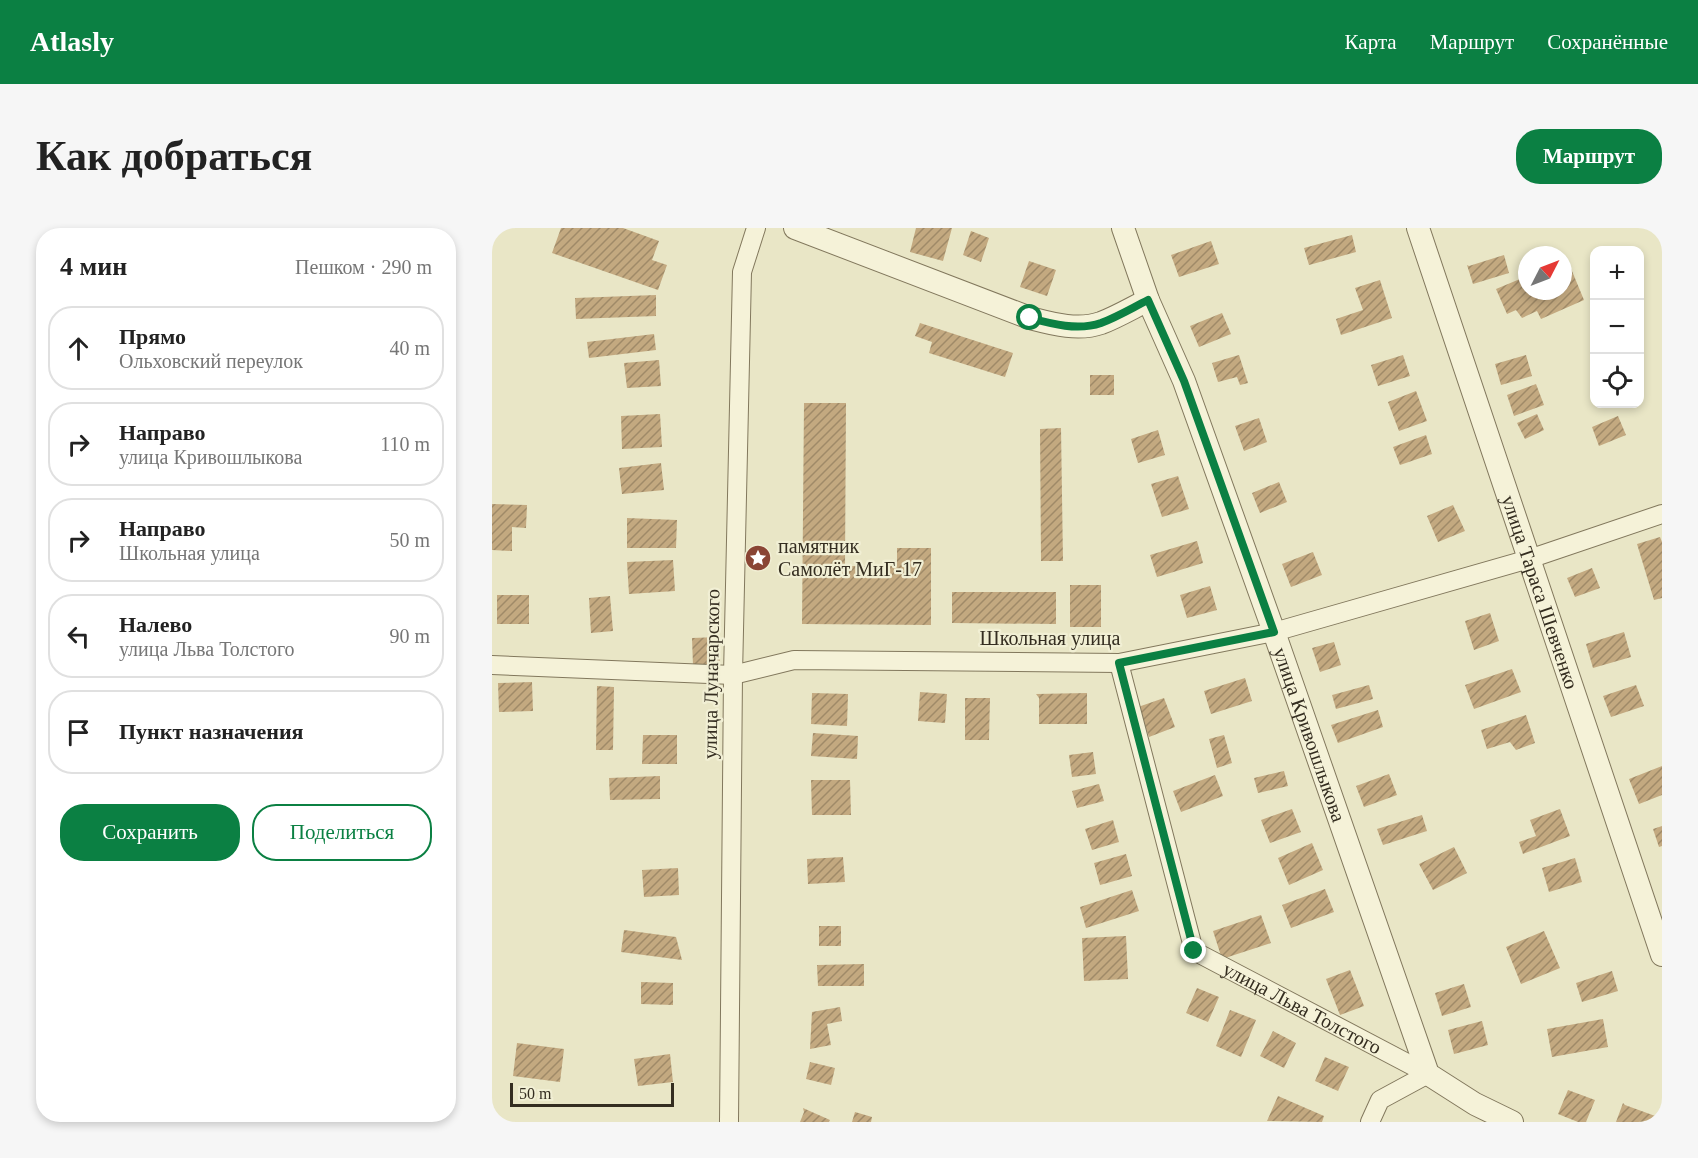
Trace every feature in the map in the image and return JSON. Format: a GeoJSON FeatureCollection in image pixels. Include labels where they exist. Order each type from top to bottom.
{"type":"FeatureCollection","features":[{"type":"Feature","properties":{"kind":"street","name":"улица Луначарского"},"geometry":{"type":"LineString","coordinates":[[729,1122],[733,675],[742,272],[756,228]]}},
{"type":"Feature","properties":{"kind":"street"},"geometry":{"type":"LineString","coordinates":[[795,228],[1030,318],[1057,325],[1099,324],[1148,300]]}},
{"type":"Feature","properties":{"kind":"street","name":"улица Кривошлыкова"},"geometry":{"type":"LineString","coordinates":[[1123,228],[1148,300],[1184,381],[1428,1074]]}},
{"type":"Feature","properties":{"kind":"street","name":"улица Тараса Шевченко"},"geometry":{"type":"LineString","coordinates":[[1418,228],[1662,955]]}},
{"type":"Feature","properties":{"kind":"street","name":"Школьная улица"},"geometry":{"type":"LineString","coordinates":[[492,665],[733,675],[794,660],[1119,663],[1274,632],[1528,559],[1662,514]]}},
{"type":"Feature","properties":{"kind":"street","name":"улица Льва Толстого"},"geometry":{"type":"LineString","coordinates":[[1119,663],[1194,951],[1428,1074],[1475,1104],[1512,1122]]}},
{"type":"Feature","properties":{"kind":"street"},"geometry":{"type":"LineString","coordinates":[[1370,1122],[1380,1100],[1428,1074]]}},
{"type":"Feature","properties":{"kind":"building"},"geometry":{"type":"Polygon","coordinates":[[[561,228],[623,228],[659,241],[652,260],[667,265],[658,290],[552,253],[561,228]]]}},
{"type":"Feature","properties":{"kind":"building"},"geometry":{"type":"Polygon","coordinates":[[[916,228],[952,228],[943,261],[910,252],[916,228]]]}},
{"type":"Feature","properties":{"kind":"building"},"geometry":{"type":"Polygon","coordinates":[[[971,231],[989,238],[981,262],[963,255],[971,231]]]}},
{"type":"Feature","properties":{"kind":"building"},"geometry":{"type":"Polygon","coordinates":[[[1352,235],[1356,252],[1309,265],[1304,248],[1352,235]]]}},
{"type":"Feature","properties":{"kind":"building"},"geometry":{"type":"Polygon","coordinates":[[[1211,241],[1219,264],[1179,277],[1171,255],[1211,241]]]}},
{"type":"Feature","properties":{"kind":"building"},"geometry":{"type":"Polygon","coordinates":[[[1504,255],[1509,273],[1473,284],[1467,265],[1504,255]]]}},
{"type":"Feature","properties":{"kind":"building"},"geometry":{"type":"Polygon","coordinates":[[[1029,261],[1056,270],[1047,296],[1020,287],[1029,261]]]}},
{"type":"Feature","properties":{"kind":"building"},"geometry":{"type":"Polygon","coordinates":[[[1572,271],[1584,300],[1541,319],[1537,311],[1522,318],[1516,310],[1507,314],[1496,289],[1518,280],[1518,300],[1572,300],[1572,271]]]}},
{"type":"Feature","properties":{"kind":"building"},"geometry":{"type":"Polygon","coordinates":[[[1380,280],[1392,318],[1341,335],[1336,319],[1363,310],[1355,288],[1380,280]]]}},
{"type":"Feature","properties":{"kind":"building"},"geometry":{"type":"Polygon","coordinates":[[[656,295],[656,316],[576,319],[575,298],[656,295]]]}},
{"type":"Feature","properties":{"kind":"building"},"geometry":{"type":"Polygon","coordinates":[[[1222,313],[1231,334],[1199,347],[1190,326],[1222,313]]]}},
{"type":"Feature","properties":{"kind":"building"},"geometry":{"type":"Polygon","coordinates":[[[920,323],[1013,353],[1005,377],[929,353],[932,342],[915,336],[920,323]]]}},
{"type":"Feature","properties":{"kind":"building"},"geometry":{"type":"Polygon","coordinates":[[[654,334],[656,350],[589,358],[587,342],[654,334]]]}},
{"type":"Feature","properties":{"kind":"building"},"geometry":{"type":"Polygon","coordinates":[[[1239,355],[1248,383],[1240,385],[1237,377],[1218,382],[1212,363],[1239,355]]]}},
{"type":"Feature","properties":{"kind":"building"},"geometry":{"type":"Polygon","coordinates":[[[1403,355],[1410,376],[1378,386],[1371,365],[1403,355]]]}},
{"type":"Feature","properties":{"kind":"building"},"geometry":{"type":"Polygon","coordinates":[[[1526,355],[1532,376],[1501,385],[1495,364],[1526,355]]]}},
{"type":"Feature","properties":{"kind":"building"},"geometry":{"type":"Polygon","coordinates":[[[659,360],[661,386],[627,388],[624,363],[659,360]]]}},
{"type":"Feature","properties":{"kind":"building"},"geometry":{"type":"Polygon","coordinates":[[[1090,375],[1114,375],[1114,395],[1090,395],[1090,375]]]}},
{"type":"Feature","properties":{"kind":"building"},"geometry":{"type":"Polygon","coordinates":[[[1536,384],[1544,405],[1514,416],[1507,395],[1536,384]]]}},
{"type":"Feature","properties":{"kind":"building"},"geometry":{"type":"Polygon","coordinates":[[[1416,391],[1427,421],[1399,431],[1388,402],[1416,391]]]}},
{"type":"Feature","properties":{"kind":"building"},"geometry":{"type":"Polygon","coordinates":[[[804,403],[846,403],[845,566],[897,566],[897,548],[931,548],[931,625],[802,624],[804,403]]]}},
{"type":"Feature","properties":{"kind":"building"},"geometry":{"type":"Polygon","coordinates":[[[660,414],[662,447],[622,449],[621,416],[660,414]]]}},
{"type":"Feature","properties":{"kind":"building"},"geometry":{"type":"Polygon","coordinates":[[[1537,414],[1544,430],[1525,439],[1517,423],[1537,414]]]}},
{"type":"Feature","properties":{"kind":"building"},"geometry":{"type":"Polygon","coordinates":[[[1618,416],[1626,435],[1599,446],[1592,427],[1618,416]]]}},
{"type":"Feature","properties":{"kind":"building"},"geometry":{"type":"Polygon","coordinates":[[[1259,418],[1267,442],[1244,451],[1235,426],[1259,418]]]}},
{"type":"Feature","properties":{"kind":"building"},"geometry":{"type":"Polygon","coordinates":[[[1061,428],[1063,561],[1041,561],[1040,429],[1061,428]]]}},
{"type":"Feature","properties":{"kind":"building"},"geometry":{"type":"Polygon","coordinates":[[[1158,430],[1165,455],[1138,463],[1131,439],[1158,430]]]}},
{"type":"Feature","properties":{"kind":"building"},"geometry":{"type":"Polygon","coordinates":[[[1426,435],[1432,454],[1400,465],[1393,447],[1426,435]]]}},
{"type":"Feature","properties":{"kind":"building"},"geometry":{"type":"Polygon","coordinates":[[[661,463],[664,490],[622,494],[619,468],[661,463]]]}},
{"type":"Feature","properties":{"kind":"building"},"geometry":{"type":"Polygon","coordinates":[[[1178,476],[1189,509],[1162,517],[1151,484],[1178,476]]]}},
{"type":"Feature","properties":{"kind":"building"},"geometry":{"type":"Polygon","coordinates":[[[1279,482],[1287,502],[1260,513],[1252,493],[1279,482]]]}},
{"type":"Feature","properties":{"kind":"building"},"geometry":{"type":"Polygon","coordinates":[[[492,504],[527,505],[526,528],[512,527],[512,551],[492,550],[492,504]]]}},
{"type":"Feature","properties":{"kind":"building"},"geometry":{"type":"Polygon","coordinates":[[[1453,505],[1465,531],[1438,542],[1427,516],[1453,505]]]}},
{"type":"Feature","properties":{"kind":"building"},"geometry":{"type":"Polygon","coordinates":[[[627,518],[677,520],[676,548],[627,548],[627,518]]]}},
{"type":"Feature","properties":{"kind":"building"},"geometry":{"type":"Polygon","coordinates":[[[1660,537],[1662,542],[1662,598],[1654,600],[1637,544],[1660,537]]]}},
{"type":"Feature","properties":{"kind":"building"},"geometry":{"type":"Polygon","coordinates":[[[1197,541],[1203,563],[1157,577],[1150,555],[1197,541]]]}},
{"type":"Feature","properties":{"kind":"building"},"geometry":{"type":"Polygon","coordinates":[[[1313,552],[1322,575],[1291,587],[1282,564],[1313,552]]]}},
{"type":"Feature","properties":{"kind":"building"},"geometry":{"type":"Polygon","coordinates":[[[673,560],[675,591],[629,594],[627,562],[673,560]]]}},
{"type":"Feature","properties":{"kind":"building"},"geometry":{"type":"Polygon","coordinates":[[[1592,568],[1600,588],[1575,597],[1567,578],[1592,568]]]}},
{"type":"Feature","properties":{"kind":"building"},"geometry":{"type":"Polygon","coordinates":[[[1070,585],[1101,585],[1101,627],[1070,627],[1070,585]]]}},
{"type":"Feature","properties":{"kind":"building"},"geometry":{"type":"Polygon","coordinates":[[[1210,586],[1217,610],[1187,618],[1180,595],[1210,586]]]}},
{"type":"Feature","properties":{"kind":"building"},"geometry":{"type":"Polygon","coordinates":[[[952,592],[1056,592],[1056,624],[952,623],[952,592]]]}},
{"type":"Feature","properties":{"kind":"building"},"geometry":{"type":"Polygon","coordinates":[[[497,595],[529,595],[529,624],[497,624],[497,595]]]}},
{"type":"Feature","properties":{"kind":"building"},"geometry":{"type":"Polygon","coordinates":[[[610,596],[613,631],[591,633],[589,598],[610,596]]]}},
{"type":"Feature","properties":{"kind":"building"},"geometry":{"type":"Polygon","coordinates":[[[1490,613],[1499,641],[1474,650],[1465,621],[1490,613]]]}},
{"type":"Feature","properties":{"kind":"building"},"geometry":{"type":"Polygon","coordinates":[[[1624,632],[1631,657],[1593,668],[1586,644],[1624,632]]]}},
{"type":"Feature","properties":{"kind":"building"},"geometry":{"type":"Polygon","coordinates":[[[719,637],[720,666],[693,666],[692,638],[719,637]]]}},
{"type":"Feature","properties":{"kind":"building"},"geometry":{"type":"Polygon","coordinates":[[[1334,642],[1341,665],[1320,672],[1312,648],[1334,642]]]}},
{"type":"Feature","properties":{"kind":"building"},"geometry":{"type":"Polygon","coordinates":[[[1512,669],[1521,692],[1474,709],[1465,685],[1512,669]]]}},
{"type":"Feature","properties":{"kind":"building"},"geometry":{"type":"Polygon","coordinates":[[[1245,678],[1252,701],[1211,714],[1204,691],[1245,678]]]}},
{"type":"Feature","properties":{"kind":"building"},"geometry":{"type":"Polygon","coordinates":[[[532,682],[533,711],[499,712],[498,683],[532,682]]]}},
{"type":"Feature","properties":{"kind":"building"},"geometry":{"type":"Polygon","coordinates":[[[1369,685],[1373,699],[1336,709],[1332,695],[1369,685]]]}},
{"type":"Feature","properties":{"kind":"building"},"geometry":{"type":"Polygon","coordinates":[[[1636,685],[1644,706],[1611,717],[1603,696],[1636,685]]]}},
{"type":"Feature","properties":{"kind":"building"},"geometry":{"type":"Polygon","coordinates":[[[597,686],[614,687],[613,750],[596,750],[597,686]]]}},
{"type":"Feature","properties":{"kind":"building"},"geometry":{"type":"Polygon","coordinates":[[[920,692],[947,694],[945,723],[918,721],[920,692]]]}},
{"type":"Feature","properties":{"kind":"building"},"geometry":{"type":"Polygon","coordinates":[[[812,693],[848,694],[847,726],[811,724],[812,693]]]}},
{"type":"Feature","properties":{"kind":"building"},"geometry":{"type":"Polygon","coordinates":[[[1087,693],[1087,724],[1039,724],[1039,698],[1036,694],[1087,693]]]}},
{"type":"Feature","properties":{"kind":"building"},"geometry":{"type":"Polygon","coordinates":[[[965,698],[990,698],[989,740],[965,740],[965,698]]]}},
{"type":"Feature","properties":{"kind":"building"},"geometry":{"type":"Polygon","coordinates":[[[1164,698],[1175,727],[1149,737],[1138,707],[1164,698]]]}},
{"type":"Feature","properties":{"kind":"building"},"geometry":{"type":"Polygon","coordinates":[[[1378,710],[1383,727],[1338,743],[1331,725],[1378,710]]]}},
{"type":"Feature","properties":{"kind":"building"},"geometry":{"type":"Polygon","coordinates":[[[1526,715],[1535,743],[1516,750],[1510,742],[1487,749],[1481,730],[1526,715]]]}},
{"type":"Feature","properties":{"kind":"building"},"geometry":{"type":"Polygon","coordinates":[[[813,733],[858,736],[857,759],[811,756],[813,733]]]}},
{"type":"Feature","properties":{"kind":"building"},"geometry":{"type":"Polygon","coordinates":[[[643,735],[677,735],[677,764],[642,764],[643,735]]]}},
{"type":"Feature","properties":{"kind":"building"},"geometry":{"type":"Polygon","coordinates":[[[1224,735],[1232,763],[1217,768],[1209,739],[1224,735]]]}},
{"type":"Feature","properties":{"kind":"building"},"geometry":{"type":"Polygon","coordinates":[[[1093,752],[1096,774],[1072,777],[1069,755],[1093,752]]]}},
{"type":"Feature","properties":{"kind":"building"},"geometry":{"type":"Polygon","coordinates":[[[1662,766],[1662,795],[1639,804],[1629,779],[1662,766]]]}},
{"type":"Feature","properties":{"kind":"building"},"geometry":{"type":"Polygon","coordinates":[[[1284,771],[1288,786],[1258,793],[1254,778],[1284,771]]]}},
{"type":"Feature","properties":{"kind":"building"},"geometry":{"type":"Polygon","coordinates":[[[1389,774],[1397,795],[1364,807],[1356,786],[1389,774]]]}},
{"type":"Feature","properties":{"kind":"building"},"geometry":{"type":"Polygon","coordinates":[[[1215,775],[1223,796],[1181,812],[1173,791],[1215,775]]]}},
{"type":"Feature","properties":{"kind":"building"},"geometry":{"type":"Polygon","coordinates":[[[660,776],[660,799],[610,800],[609,778],[660,776]]]}},
{"type":"Feature","properties":{"kind":"building"},"geometry":{"type":"Polygon","coordinates":[[[811,780],[850,780],[851,815],[812,815],[811,780]]]}},
{"type":"Feature","properties":{"kind":"building"},"geometry":{"type":"Polygon","coordinates":[[[1099,784],[1104,801],[1077,808],[1072,791],[1099,784]]]}},
{"type":"Feature","properties":{"kind":"building"},"geometry":{"type":"Polygon","coordinates":[[[1292,809],[1301,832],[1270,843],[1261,820],[1292,809]]]}},
{"type":"Feature","properties":{"kind":"building"},"geometry":{"type":"Polygon","coordinates":[[[1560,809],[1570,836],[1523,854],[1519,842],[1536,836],[1530,820],[1560,809]]]}},
{"type":"Feature","properties":{"kind":"building"},"geometry":{"type":"Polygon","coordinates":[[[1422,815],[1427,831],[1383,845],[1377,829],[1422,815]]]}},
{"type":"Feature","properties":{"kind":"building"},"geometry":{"type":"Polygon","coordinates":[[[1113,820],[1119,842],[1092,850],[1085,829],[1113,820]]]}},
{"type":"Feature","properties":{"kind":"building"},"geometry":{"type":"Polygon","coordinates":[[[1662,826],[1662,846],[1659,847],[1653,829],[1662,826]]]}},
{"type":"Feature","properties":{"kind":"building"},"geometry":{"type":"Polygon","coordinates":[[[1312,843],[1323,870],[1289,885],[1278,858],[1312,843]]]}},
{"type":"Feature","properties":{"kind":"building"},"geometry":{"type":"Polygon","coordinates":[[[1454,847],[1467,873],[1433,890],[1419,864],[1454,847]]]}},
{"type":"Feature","properties":{"kind":"building"},"geometry":{"type":"Polygon","coordinates":[[[1126,854],[1132,876],[1100,885],[1094,863],[1126,854]]]}},
{"type":"Feature","properties":{"kind":"building"},"geometry":{"type":"Polygon","coordinates":[[[843,857],[845,882],[808,884],[807,859],[843,857]]]}},
{"type":"Feature","properties":{"kind":"building"},"geometry":{"type":"Polygon","coordinates":[[[1575,858],[1582,882],[1549,892],[1542,868],[1575,858]]]}},
{"type":"Feature","properties":{"kind":"building"},"geometry":{"type":"Polygon","coordinates":[[[678,868],[679,895],[644,897],[642,870],[678,868]]]}},
{"type":"Feature","properties":{"kind":"building"},"geometry":{"type":"Polygon","coordinates":[[[1325,889],[1334,912],[1291,928],[1282,905],[1325,889]]]}},
{"type":"Feature","properties":{"kind":"building"},"geometry":{"type":"Polygon","coordinates":[[[1132,890],[1139,911],[1086,928],[1080,907],[1132,890]]]}},
{"type":"Feature","properties":{"kind":"building"},"geometry":{"type":"Polygon","coordinates":[[[1261,915],[1271,943],[1222,959],[1213,931],[1261,915]]]}},
{"type":"Feature","properties":{"kind":"building"},"geometry":{"type":"Polygon","coordinates":[[[819,926],[841,926],[841,946],[819,946],[819,926]]]}},
{"type":"Feature","properties":{"kind":"building"},"geometry":{"type":"Polygon","coordinates":[[[624,930],[676,937],[682,960],[621,952],[624,930]]]}},
{"type":"Feature","properties":{"kind":"building"},"geometry":{"type":"Polygon","coordinates":[[[1544,931],[1560,968],[1521,984],[1506,947],[1544,931]]]}},
{"type":"Feature","properties":{"kind":"building"},"geometry":{"type":"Polygon","coordinates":[[[1126,936],[1128,979],[1084,981],[1082,938],[1126,936]]]}},
{"type":"Feature","properties":{"kind":"building"},"geometry":{"type":"Polygon","coordinates":[[[864,964],[864,986],[818,986],[817,965],[864,964]]]}},
{"type":"Feature","properties":{"kind":"building"},"geometry":{"type":"Polygon","coordinates":[[[1350,970],[1364,1006],[1340,1015],[1326,979],[1350,970]]]}},
{"type":"Feature","properties":{"kind":"building"},"geometry":{"type":"Polygon","coordinates":[[[1612,971],[1618,991],[1582,1002],[1576,983],[1612,971]]]}},
{"type":"Feature","properties":{"kind":"building"},"geometry":{"type":"Polygon","coordinates":[[[641,982],[673,983],[673,1005],[641,1004],[641,982]]]}},
{"type":"Feature","properties":{"kind":"building"},"geometry":{"type":"Polygon","coordinates":[[[1464,984],[1471,1007],[1442,1016],[1435,993],[1464,984]]]}},
{"type":"Feature","properties":{"kind":"building"},"geometry":{"type":"Polygon","coordinates":[[[1197,988],[1219,997],[1208,1022],[1186,1013],[1197,988]]]}},
{"type":"Feature","properties":{"kind":"building"},"geometry":{"type":"Polygon","coordinates":[[[840,1007],[842,1021],[827,1024],[831,1045],[810,1049],[812,1012],[840,1007]]]}},
{"type":"Feature","properties":{"kind":"building"},"geometry":{"type":"Polygon","coordinates":[[[1230,1010],[1256,1020],[1241,1057],[1216,1046],[1230,1010]]]}},
{"type":"Feature","properties":{"kind":"building"},"geometry":{"type":"Polygon","coordinates":[[[1603,1019],[1608,1047],[1552,1057],[1547,1029],[1603,1019]]]}},
{"type":"Feature","properties":{"kind":"building"},"geometry":{"type":"Polygon","coordinates":[[[1482,1021],[1488,1045],[1454,1054],[1448,1030],[1482,1021]]]}},
{"type":"Feature","properties":{"kind":"building"},"geometry":{"type":"Polygon","coordinates":[[[1273,1031],[1296,1043],[1284,1068],[1260,1056],[1273,1031]]]}},
{"type":"Feature","properties":{"kind":"building"},"geometry":{"type":"Polygon","coordinates":[[[517,1043],[564,1049],[560,1082],[513,1076],[517,1043]]]}},
{"type":"Feature","properties":{"kind":"building"},"geometry":{"type":"Polygon","coordinates":[[[670,1054],[673,1082],[638,1086],[634,1059],[670,1054]]]}},
{"type":"Feature","properties":{"kind":"building"},"geometry":{"type":"Polygon","coordinates":[[[1325,1057],[1349,1067],[1338,1091],[1315,1081],[1325,1057]]]}},
{"type":"Feature","properties":{"kind":"building"},"geometry":{"type":"Polygon","coordinates":[[[810,1062],[835,1068],[831,1085],[806,1079],[810,1062]]]}},
{"type":"Feature","properties":{"kind":"building"},"geometry":{"type":"Polygon","coordinates":[[[1568,1090],[1595,1100],[1586,1122],[1578,1122],[1558,1114],[1568,1090]]]}},
{"type":"Feature","properties":{"kind":"building"},"geometry":{"type":"Polygon","coordinates":[[[1278,1096],[1324,1116],[1322,1122],[1267,1121],[1278,1096]]]}},
{"type":"Feature","properties":{"kind":"building"},"geometry":{"type":"Polygon","coordinates":[[[1623,1103],[1658,1117],[1656,1122],[1616,1122],[1623,1103]]]}},
{"type":"Feature","properties":{"kind":"building"},"geometry":{"type":"Polygon","coordinates":[[[803,1108],[830,1120],[829,1122],[800,1122],[804,1112],[803,1108]]]}},
{"type":"Feature","properties":{"kind":"building"},"geometry":{"type":"Polygon","coordinates":[[[855,1112],[872,1117],[871,1122],[852,1122],[855,1112]]]}},
{"type":"Feature","properties":{"kind":"place","name":"памятник Самолёт МиГ-17"},"geometry":{"type":"Point","coordinates":[758,558]}},
{"type":"Feature","properties":{"kind":"route"},"geometry":{"type":"LineString","coordinates":[[1030,318],[1057,325],[1099,324],[1148,300],[1184,381],[1274,632],[1119,663],[1194,951]]}}]}
